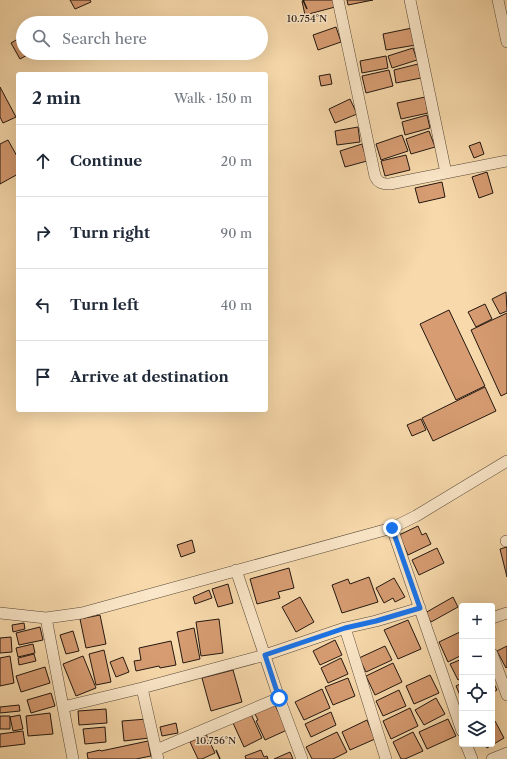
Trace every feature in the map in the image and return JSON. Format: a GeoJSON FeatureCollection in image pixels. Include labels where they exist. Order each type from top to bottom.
{"type":"FeatureCollection","features":[{"type":"Feature","properties":{"kind":"street"},"geometry":{"type":"LineString","coordinates":[[338,0],[375,176],[378,182],[390,184],[507,161]]}},
{"type":"Feature","properties":{"kind":"street"},"geometry":{"type":"LineString","coordinates":[[410,0],[446,173]]}},
{"type":"Feature","properties":{"kind":"street"},"geometry":{"type":"LineString","coordinates":[[498,0],[507,42]]}},
{"type":"Feature","properties":{"kind":"street"},"geometry":{"type":"LineString","coordinates":[[0,613],[46,618],[82,613],[392,528],[416,516],[507,461]]}},
{"type":"Feature","properties":{"kind":"street"},"geometry":{"type":"LineString","coordinates":[[392,528],[459,722]]}},
{"type":"Feature","properties":{"kind":"street"},"geometry":{"type":"LineString","coordinates":[[236,570],[279,698],[302,759]]}},
{"type":"Feature","properties":{"kind":"street"},"geometry":{"type":"LineString","coordinates":[[63,707],[142,688],[265,655],[345,628],[376,621],[420,608]]}},
{"type":"Feature","properties":{"kind":"street"},"geometry":{"type":"LineString","coordinates":[[495,617],[507,613]]}},
{"type":"Feature","properties":{"kind":"street"},"geometry":{"type":"LineString","coordinates":[[46,618],[73,759]]}},
{"type":"Feature","properties":{"kind":"street"},"geometry":{"type":"LineString","coordinates":[[345,628],[386,759]]}},
{"type":"Feature","properties":{"kind":"street"},"geometry":{"type":"LineString","coordinates":[[495,662],[507,695]]}},
{"type":"Feature","properties":{"kind":"street"},"geometry":{"type":"LineString","coordinates":[[142,688],[157,754],[279,698]]}},
{"type":"Feature","properties":{"kind":"street"},"geometry":{"type":"LineString","coordinates":[[467,747],[472,759]]}},
{"type":"Feature","properties":{"kind":"street"},"geometry":{"type":"LineString","coordinates":[[492,759],[507,753]]}},
{"type":"Feature","properties":{"kind":"building"},"geometry":{"type":"Polygon","coordinates":[[[70,0],[90,0],[91,2],[75,9],[70,0]]]}},
{"type":"Feature","properties":{"kind":"building"},"geometry":{"type":"Polygon","coordinates":[[[333,0],[335,7],[305,15],[302,1],[333,0]]]}},
{"type":"Feature","properties":{"kind":"building"},"geometry":{"type":"Polygon","coordinates":[[[347,0],[373,0],[348,5],[347,0]]]}},
{"type":"Feature","properties":{"kind":"building"},"geometry":{"type":"Polygon","coordinates":[[[336,27],[341,42],[318,50],[313,35],[336,27]]]}},
{"type":"Feature","properties":{"kind":"building"},"geometry":{"type":"Polygon","coordinates":[[[412,28],[416,45],[386,50],[383,34],[412,28]]]}},
{"type":"Feature","properties":{"kind":"building"},"geometry":{"type":"Polygon","coordinates":[[[16,40],[16,52],[11,43],[16,40]]]}},
{"type":"Feature","properties":{"kind":"building"},"geometry":{"type":"Polygon","coordinates":[[[413,48],[417,60],[392,68],[388,56],[413,48]]]}},
{"type":"Feature","properties":{"kind":"building"},"geometry":{"type":"Polygon","coordinates":[[[386,56],[388,68],[362,73],[360,61],[386,56]]]}},
{"type":"Feature","properties":{"kind":"building"},"geometry":{"type":"Polygon","coordinates":[[[418,64],[421,78],[396,83],[394,70],[418,64]]]}},
{"type":"Feature","properties":{"kind":"building"},"geometry":{"type":"Polygon","coordinates":[[[389,70],[393,86],[366,93],[362,76],[389,70]]]}},
{"type":"Feature","properties":{"kind":"building"},"geometry":{"type":"Polygon","coordinates":[[[330,74],[332,84],[321,86],[319,76],[330,74]]]}},
{"type":"Feature","properties":{"kind":"building"},"geometry":{"type":"Polygon","coordinates":[[[0,87],[16,117],[3,123],[0,117],[0,87]]]}},
{"type":"Feature","properties":{"kind":"building"},"geometry":{"type":"Polygon","coordinates":[[[425,97],[428,113],[401,119],[397,103],[425,97]]]}},
{"type":"Feature","properties":{"kind":"building"},"geometry":{"type":"Polygon","coordinates":[[[350,99],[357,114],[335,123],[329,109],[350,99]]]}},
{"type":"Feature","properties":{"kind":"building"},"geometry":{"type":"Polygon","coordinates":[[[427,115],[430,128],[405,135],[402,122],[427,115]]]}},
{"type":"Feature","properties":{"kind":"building"},"geometry":{"type":"Polygon","coordinates":[[[358,127],[360,142],[337,145],[335,131],[358,127]]]}},
{"type":"Feature","properties":{"kind":"building"},"geometry":{"type":"Polygon","coordinates":[[[429,131],[435,147],[411,154],[406,139],[429,131]]]}},
{"type":"Feature","properties":{"kind":"building"},"geometry":{"type":"Polygon","coordinates":[[[402,135],[408,151],[381,160],[376,144],[402,135]]]}},
{"type":"Feature","properties":{"kind":"building"},"geometry":{"type":"Polygon","coordinates":[[[8,140],[16,154],[16,175],[0,184],[0,144],[8,140]]]}},
{"type":"Feature","properties":{"kind":"building"},"geometry":{"type":"Polygon","coordinates":[[[480,142],[484,154],[474,158],[469,146],[480,142]]]}},
{"type":"Feature","properties":{"kind":"building"},"geometry":{"type":"Polygon","coordinates":[[[362,144],[367,161],[345,167],[340,151],[362,144]]]}},
{"type":"Feature","properties":{"kind":"building"},"geometry":{"type":"Polygon","coordinates":[[[406,155],[410,170],[385,176],[381,161],[406,155]]]}},
{"type":"Feature","properties":{"kind":"building"},"geometry":{"type":"Polygon","coordinates":[[[487,172],[493,193],[479,198],[472,177],[487,172]]]}},
{"type":"Feature","properties":{"kind":"building"},"geometry":{"type":"Polygon","coordinates":[[[442,182],[445,197],[419,203],[415,188],[442,182]]]}},
{"type":"Feature","properties":{"kind":"building"},"geometry":{"type":"Polygon","coordinates":[[[506,292],[507,311],[500,314],[492,299],[506,292]]]}},
{"type":"Feature","properties":{"kind":"building"},"geometry":{"type":"Polygon","coordinates":[[[485,304],[492,319],[476,327],[468,312],[485,304]]]}},
{"type":"Feature","properties":{"kind":"building"},"geometry":{"type":"Polygon","coordinates":[[[449,310],[485,386],[456,400],[420,324],[449,310]]]}},
{"type":"Feature","properties":{"kind":"building"},"geometry":{"type":"Polygon","coordinates":[[[507,313],[507,393],[501,396],[471,330],[507,313]]]}},
{"type":"Feature","properties":{"kind":"building"},"geometry":{"type":"Polygon","coordinates":[[[485,387],[496,411],[433,441],[422,418],[485,387]]]}},
{"type":"Feature","properties":{"kind":"building"},"geometry":{"type":"Polygon","coordinates":[[[421,419],[426,430],[412,436],[407,425],[421,419]]]}},
{"type":"Feature","properties":{"kind":"building"},"geometry":{"type":"Polygon","coordinates":[[[418,526],[422,535],[426,533],[431,544],[408,555],[399,535],[418,526]]]}},
{"type":"Feature","properties":{"kind":"building"},"geometry":{"type":"Polygon","coordinates":[[[192,540],[195,552],[181,557],[177,545],[192,540]]]}},
{"type":"Feature","properties":{"kind":"building"},"geometry":{"type":"Polygon","coordinates":[[[507,547],[507,577],[500,549],[507,547]]]}},
{"type":"Feature","properties":{"kind":"building"},"geometry":{"type":"Polygon","coordinates":[[[437,548],[444,563],[419,575],[412,560],[437,548]]]}},
{"type":"Feature","properties":{"kind":"building"},"geometry":{"type":"Polygon","coordinates":[[[289,568],[294,588],[278,592],[280,598],[257,604],[250,579],[289,568]]]}},
{"type":"Feature","properties":{"kind":"building"},"geometry":{"type":"Polygon","coordinates":[[[369,577],[378,602],[342,613],[332,585],[348,579],[350,584],[369,577]]]}},
{"type":"Feature","properties":{"kind":"building"},"geometry":{"type":"Polygon","coordinates":[[[394,578],[405,597],[395,602],[393,598],[384,603],[376,588],[394,578]]]}},
{"type":"Feature","properties":{"kind":"building"},"geometry":{"type":"Polygon","coordinates":[[[228,584],[233,603],[218,607],[212,589],[228,584]]]}},
{"type":"Feature","properties":{"kind":"building"},"geometry":{"type":"Polygon","coordinates":[[[209,590],[212,598],[195,604],[193,597],[209,590]]]}},
{"type":"Feature","properties":{"kind":"building"},"geometry":{"type":"Polygon","coordinates":[[[300,597],[314,622],[296,632],[282,607],[300,597]]]}},
{"type":"Feature","properties":{"kind":"building"},"geometry":{"type":"Polygon","coordinates":[[[453,597],[458,607],[431,622],[425,613],[453,597]]]}},
{"type":"Feature","properties":{"kind":"building"},"geometry":{"type":"Polygon","coordinates":[[[100,615],[106,644],[86,648],[80,619],[100,615]]]}},
{"type":"Feature","properties":{"kind":"building"},"geometry":{"type":"Polygon","coordinates":[[[219,619],[223,653],[201,656],[196,622],[219,619]]]}},
{"type":"Feature","properties":{"kind":"building"},"geometry":{"type":"Polygon","coordinates":[[[408,620],[421,649],[398,659],[384,630],[408,620]]]}},
{"type":"Feature","properties":{"kind":"building"},"geometry":{"type":"Polygon","coordinates":[[[24,623],[25,629],[13,632],[12,625],[24,623]]]}},
{"type":"Feature","properties":{"kind":"building"},"geometry":{"type":"Polygon","coordinates":[[[40,627],[43,640],[19,645],[16,633],[40,627]]]}},
{"type":"Feature","properties":{"kind":"building"},"geometry":{"type":"Polygon","coordinates":[[[194,628],[200,659],[183,663],[177,632],[194,628]]]}},
{"type":"Feature","properties":{"kind":"building"},"geometry":{"type":"Polygon","coordinates":[[[73,631],[79,651],[66,654],[60,635],[73,631]]]}},
{"type":"Feature","properties":{"kind":"building"},"geometry":{"type":"Polygon","coordinates":[[[459,632],[459,656],[448,662],[439,642],[459,632]]]}},
{"type":"Feature","properties":{"kind":"building"},"geometry":{"type":"Polygon","coordinates":[[[11,637],[12,652],[0,653],[0,638],[11,637]]]}},
{"type":"Feature","properties":{"kind":"building"},"geometry":{"type":"Polygon","coordinates":[[[335,640],[342,655],[320,665],[313,651],[335,640]]]}},
{"type":"Feature","properties":{"kind":"building"},"geometry":{"type":"Polygon","coordinates":[[[171,641],[176,665],[160,668],[159,666],[136,671],[134,661],[141,660],[139,648],[171,641]]]}},
{"type":"Feature","properties":{"kind":"building"},"geometry":{"type":"Polygon","coordinates":[[[33,644],[35,653],[18,657],[16,648],[33,644]]]}},
{"type":"Feature","properties":{"kind":"building"},"geometry":{"type":"Polygon","coordinates":[[[385,646],[392,660],[366,672],[359,658],[385,646]]]}},
{"type":"Feature","properties":{"kind":"building"},"geometry":{"type":"Polygon","coordinates":[[[507,646],[507,667],[506,668],[497,651],[507,646]]]}},
{"type":"Feature","properties":{"kind":"building"},"geometry":{"type":"Polygon","coordinates":[[[104,650],[111,682],[96,685],[89,654],[104,650]]]}},
{"type":"Feature","properties":{"kind":"building"},"geometry":{"type":"Polygon","coordinates":[[[34,654],[36,661],[19,665],[18,658],[34,654]]]}},
{"type":"Feature","properties":{"kind":"building"},"geometry":{"type":"Polygon","coordinates":[[[10,656],[14,683],[0,686],[0,658],[10,656]]]}},
{"type":"Feature","properties":{"kind":"building"},"geometry":{"type":"Polygon","coordinates":[[[83,656],[96,688],[76,696],[63,664],[83,656]]]}},
{"type":"Feature","properties":{"kind":"building"},"geometry":{"type":"Polygon","coordinates":[[[123,657],[129,672],[116,677],[110,662],[123,657]]]}},
{"type":"Feature","properties":{"kind":"building"},"geometry":{"type":"Polygon","coordinates":[[[341,658],[348,674],[328,683],[321,668],[341,658]]]}},
{"type":"Feature","properties":{"kind":"building"},"geometry":{"type":"Polygon","coordinates":[[[459,660],[459,680],[458,680],[450,664],[459,660]]]}},
{"type":"Feature","properties":{"kind":"building"},"geometry":{"type":"Polygon","coordinates":[[[393,663],[402,682],[375,695],[366,676],[393,663]]]}},
{"type":"Feature","properties":{"kind":"building"},"geometry":{"type":"Polygon","coordinates":[[[45,667],[50,683],[21,692],[16,676],[45,667]]]}},
{"type":"Feature","properties":{"kind":"building"},"geometry":{"type":"Polygon","coordinates":[[[233,670],[242,702],[211,711],[202,678],[233,670]]]}},
{"type":"Feature","properties":{"kind":"building"},"geometry":{"type":"Polygon","coordinates":[[[430,675],[439,693],[414,704],[406,686],[430,675]]]}},
{"type":"Feature","properties":{"kind":"building"},"geometry":{"type":"Polygon","coordinates":[[[348,678],[355,696],[333,705],[325,687],[348,678]]]}},
{"type":"Feature","properties":{"kind":"building"},"geometry":{"type":"Polygon","coordinates":[[[459,684],[459,693],[456,686],[459,684]]]}},
{"type":"Feature","properties":{"kind":"building"},"geometry":{"type":"Polygon","coordinates":[[[322,689],[330,708],[304,720],[295,702],[322,689]]]}},
{"type":"Feature","properties":{"kind":"building"},"geometry":{"type":"Polygon","coordinates":[[[399,690],[406,706],[383,716],[376,701],[399,690]]]}},
{"type":"Feature","properties":{"kind":"building"},"geometry":{"type":"Polygon","coordinates":[[[51,693],[55,706],[31,713],[27,700],[51,693]]]}},
{"type":"Feature","properties":{"kind":"building"},"geometry":{"type":"Polygon","coordinates":[[[436,698],[445,714],[424,725],[415,710],[436,698]]]}},
{"type":"Feature","properties":{"kind":"building"},"geometry":{"type":"Polygon","coordinates":[[[274,703],[287,730],[265,740],[256,721],[258,720],[254,712],[274,703]]]}},
{"type":"Feature","properties":{"kind":"building"},"geometry":{"type":"Polygon","coordinates":[[[19,705],[20,711],[0,713],[0,707],[19,705]]]}},
{"type":"Feature","properties":{"kind":"building"},"geometry":{"type":"Polygon","coordinates":[[[410,708],[418,726],[391,739],[383,721],[410,708]]]}},
{"type":"Feature","properties":{"kind":"building"},"geometry":{"type":"Polygon","coordinates":[[[106,709],[107,723],[79,725],[78,711],[106,709]]]}},
{"type":"Feature","properties":{"kind":"building"},"geometry":{"type":"Polygon","coordinates":[[[331,712],[336,725],[311,737],[305,724],[331,712]]]}},
{"type":"Feature","properties":{"kind":"building"},"geometry":{"type":"Polygon","coordinates":[[[50,713],[53,734],[28,736],[26,716],[50,713]]]}},
{"type":"Feature","properties":{"kind":"building"},"geometry":{"type":"Polygon","coordinates":[[[251,714],[262,738],[244,747],[233,723],[251,714]]]}},
{"type":"Feature","properties":{"kind":"building"},"geometry":{"type":"Polygon","coordinates":[[[20,715],[23,729],[13,731],[10,717],[20,715]]]}},
{"type":"Feature","properties":{"kind":"building"},"geometry":{"type":"Polygon","coordinates":[[[0,716],[10,716],[10,729],[0,729],[0,716]]]}},
{"type":"Feature","properties":{"kind":"building"},"geometry":{"type":"Polygon","coordinates":[[[147,719],[149,738],[124,741],[122,721],[147,719]]]}},
{"type":"Feature","properties":{"kind":"building"},"geometry":{"type":"Polygon","coordinates":[[[448,719],[456,736],[427,749],[419,732],[448,719]]]}},
{"type":"Feature","properties":{"kind":"building"},"geometry":{"type":"Polygon","coordinates":[[[367,720],[375,739],[350,750],[342,732],[367,720]]]}},
{"type":"Feature","properties":{"kind":"building"},"geometry":{"type":"Polygon","coordinates":[[[495,721],[504,738],[495,743],[495,721]]]}},
{"type":"Feature","properties":{"kind":"building"},"geometry":{"type":"Polygon","coordinates":[[[176,723],[178,733],[162,736],[160,727],[176,723]]]}},
{"type":"Feature","properties":{"kind":"building"},"geometry":{"type":"Polygon","coordinates":[[[105,727],[106,742],[85,744],[83,729],[105,727]]]}},
{"type":"Feature","properties":{"kind":"building"},"geometry":{"type":"Polygon","coordinates":[[[23,731],[25,744],[0,747],[0,734],[23,731]]]}},
{"type":"Feature","properties":{"kind":"building"},"geometry":{"type":"Polygon","coordinates":[[[337,732],[347,752],[333,759],[312,759],[306,747],[337,732]]]}},
{"type":"Feature","properties":{"kind":"building"},"geometry":{"type":"Polygon","coordinates":[[[413,732],[423,751],[405,759],[401,759],[393,742],[413,732]]]}},
{"type":"Feature","properties":{"kind":"building"},"geometry":{"type":"Polygon","coordinates":[[[206,734],[215,753],[202,759],[198,759],[190,742],[206,734]]]}},
{"type":"Feature","properties":{"kind":"building"},"geometry":{"type":"Polygon","coordinates":[[[148,741],[151,756],[136,759],[88,759],[87,753],[148,741]]]}},
{"type":"Feature","properties":{"kind":"building"},"geometry":{"type":"Polygon","coordinates":[[[261,750],[264,757],[267,756],[268,759],[246,759],[245,756],[261,750]]]}},
{"type":"Feature","properties":{"kind":"building"},"geometry":{"type":"Polygon","coordinates":[[[290,752],[293,759],[274,759],[290,752]]]}},
{"type":"Feature","properties":{"kind":"route"},"geometry":{"type":"LineString","coordinates":[[279,698],[265,655],[345,628],[376,621],[420,608],[392,528]]}}]}
